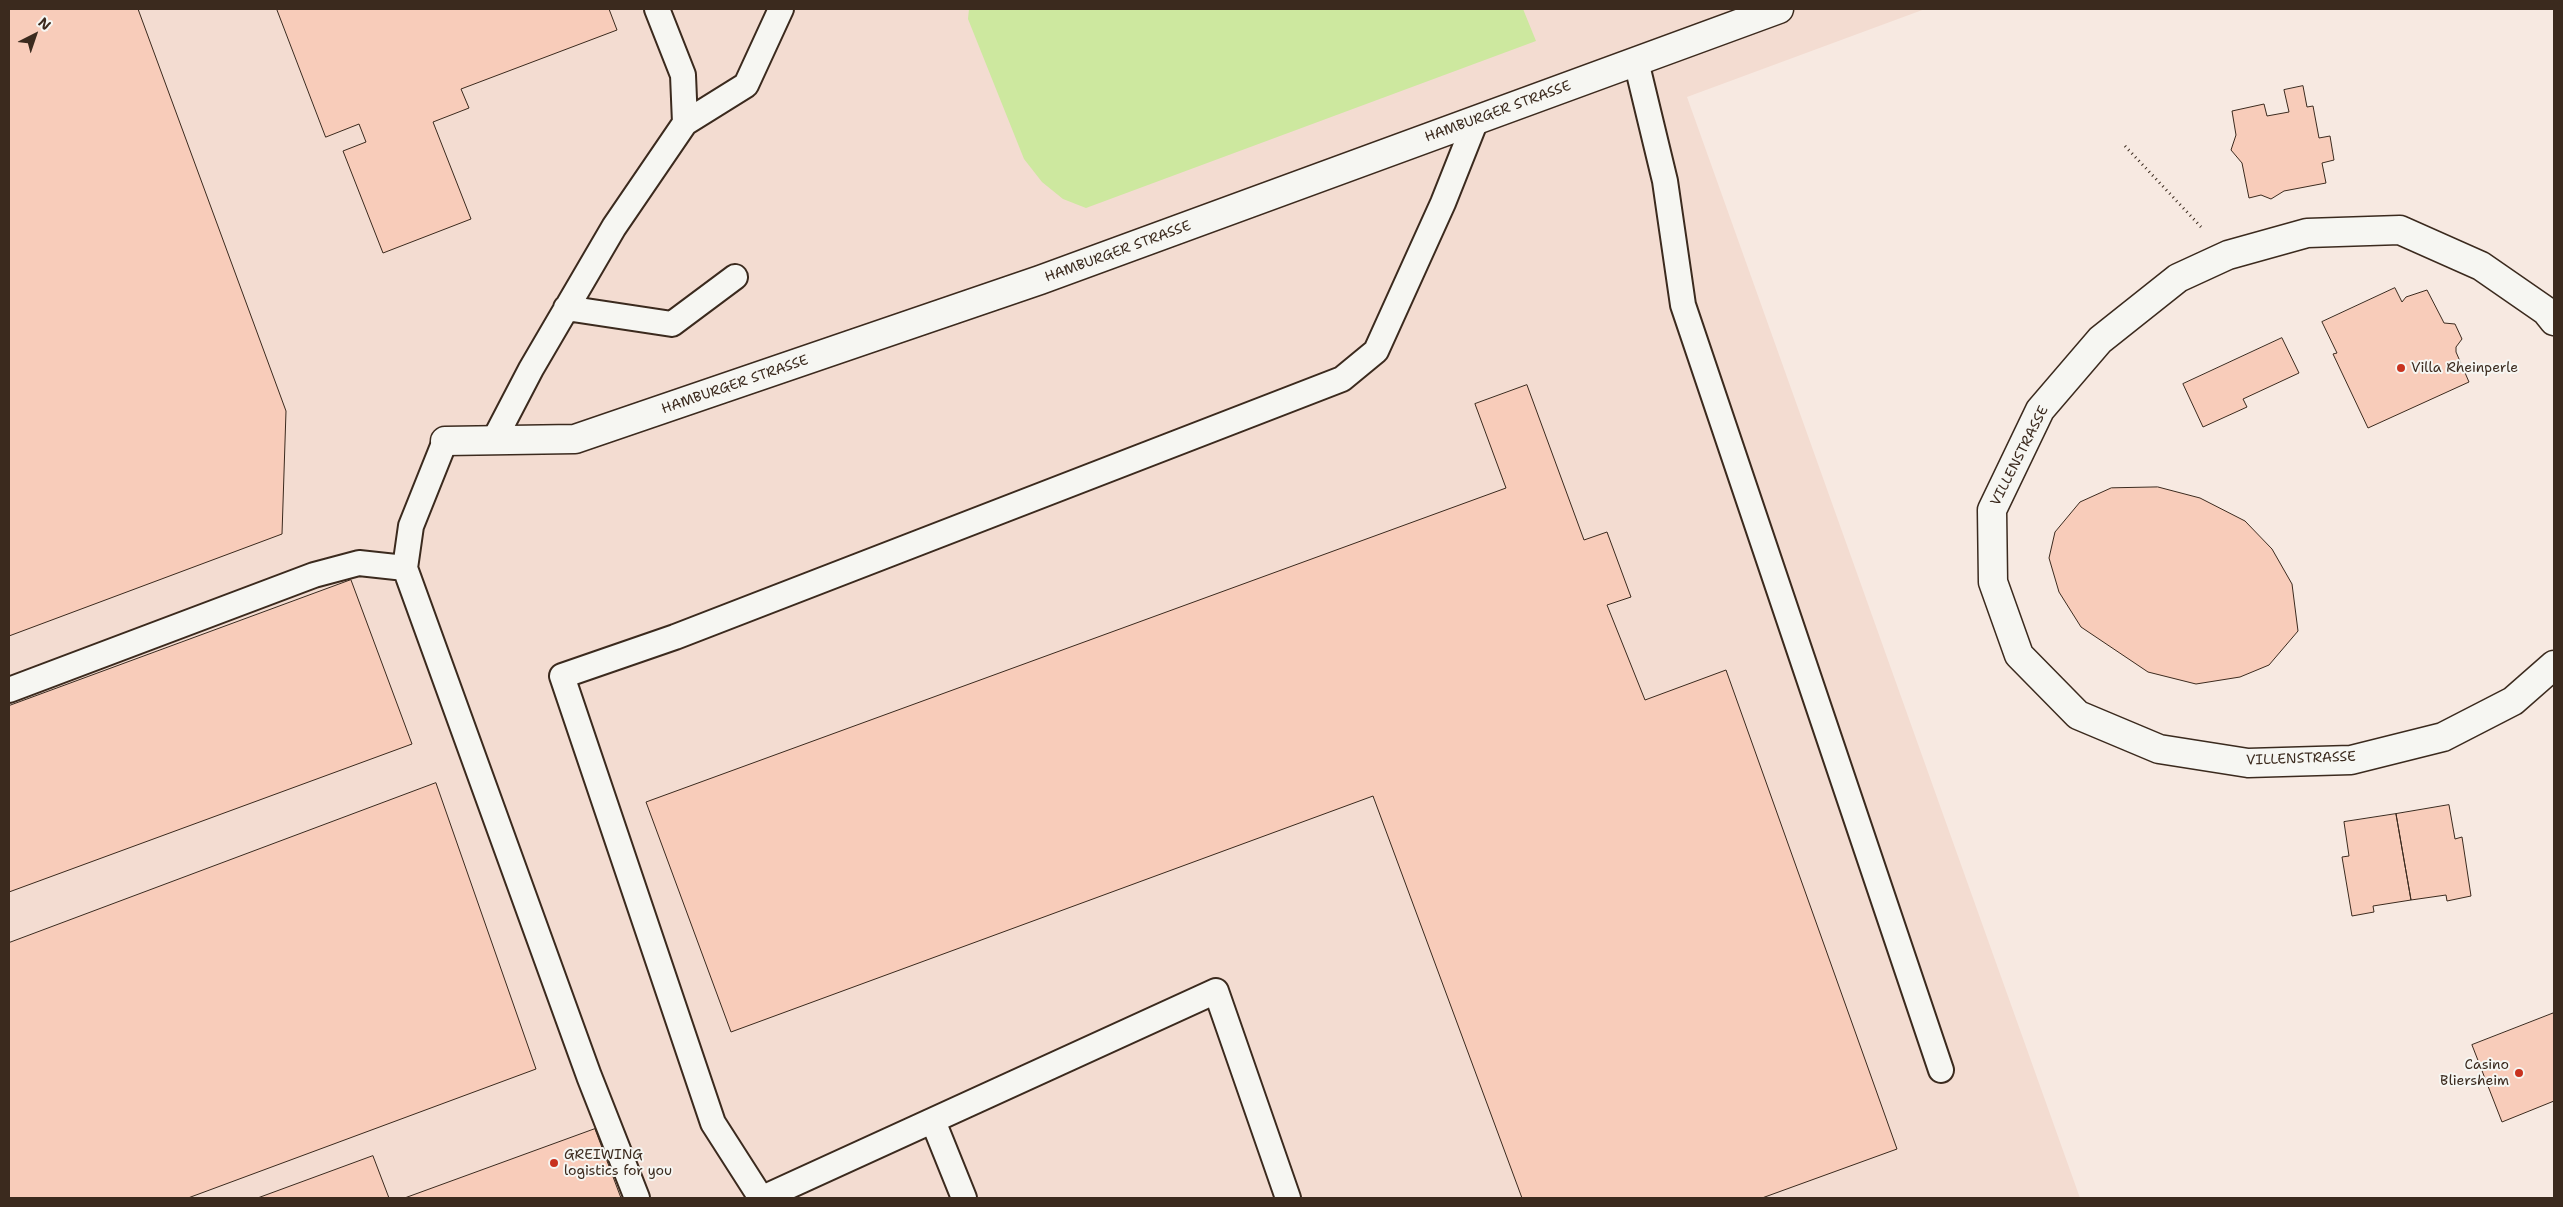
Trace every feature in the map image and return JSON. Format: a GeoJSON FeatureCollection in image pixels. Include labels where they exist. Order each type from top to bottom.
{"type":"FeatureCollection","features":[{"type":"Feature","properties":{"kind":"street","name":"HAMBURGER STRASSE"},"geometry":{"type":"LineString","coordinates":[[445,441],[575,439],[1040,280],[1779,9]]}},
{"type":"Feature","properties":{"kind":"street","name":"VILLENSTRASSE"},"geometry":{"type":"LineString","coordinates":[[2554,321],[2546,311],[2481,266],[2400,230],[2307,232],[2228,254],[2178,278],[2100,340],[2040,410],[1992,510],[1993,582],[2019,655],[2078,715],[2159,749],[2248,763],[2350,760],[2443,737],[2513,701],[2554,665]]}},
{"type":"Feature","properties":{"kind":"lane"},"geometry":{"type":"LineString","coordinates":[[657,9],[682,75],[685,123]]}},
{"type":"Feature","properties":{"kind":"lane"},"geometry":{"type":"LineString","coordinates":[[494,440],[530,369],[614,227],[685,123],[746,85],[781,9]]}},
{"type":"Feature","properties":{"kind":"lane"},"geometry":{"type":"LineString","coordinates":[[1636,61],[1665,181],[1683,305],[1940,1070]]}},
{"type":"Feature","properties":{"kind":"lane"},"geometry":{"type":"LineString","coordinates":[[1288,1198],[1216,992],[762,1198],[713,1123],[562,676],[675,637],[1342,379],[1376,351],[1443,203],[1476,120]]}},
{"type":"Feature","properties":{"kind":"lane"},"geometry":{"type":"LineString","coordinates":[[566,308],[672,324],[735,276]]}},
{"type":"Feature","properties":{"kind":"lane"},"geometry":{"type":"LineString","coordinates":[[445,441],[411,526],[405,568],[585,1067],[637,1198]]}},
{"type":"Feature","properties":{"kind":"lane"},"geometry":{"type":"LineString","coordinates":[[9,690],[314,575],[359,563],[405,568]]}},
{"type":"Feature","properties":{"kind":"lane"},"geometry":{"type":"LineString","coordinates":[[932,1121],[964,1198]]}},
{"type":"Feature","properties":{"kind":"path"},"geometry":{"type":"LineString","coordinates":[[2125,146],[2228,254]]}},
{"type":"Feature","properties":{"kind":"shaded area"},"geometry":{"type":"Polygon","coordinates":[[[9,9],[1925,9],[1687,97],[2080,1198],[9,1198],[9,9]]]}},
{"type":"Feature","properties":{"kind":"green space"},"geometry":{"type":"Polygon","coordinates":[[[969,9],[1523,9],[1536,41],[1086,208],[1063,199],[1042,182],[1024,159],[968,19],[969,9]]]}},
{"type":"Feature","properties":{"kind":"building"},"geometry":{"type":"Polygon","coordinates":[[[9,9],[138,9],[286,411],[282,534],[9,636],[9,9]]]}},
{"type":"Feature","properties":{"kind":"building"},"geometry":{"type":"Polygon","coordinates":[[[277,9],[609,9],[617,30],[461,89],[469,108],[433,122],[471,219],[383,253],[343,151],[366,142],[359,124],[326,137],[277,9]]]}},
{"type":"Feature","properties":{"kind":"building"},"geometry":{"type":"Polygon","coordinates":[[[2303,86],[2307,107],[2313,106],[2319,138],[2330,136],[2334,160],[2322,163],[2326,183],[2284,191],[2271,199],[2261,195],[2249,198],[2242,163],[2231,150],[2236,135],[2232,111],[2264,104],[2267,116],[2289,112],[2284,90],[2303,86]]]}},
{"type":"Feature","properties":{"kind":"building","name":"Villa Rheinperle"},"geometry":{"type":"Polygon","coordinates":[[[2395,288],[2402,302],[2406,297],[2427,290],[2444,323],[2455,324],[2462,339],[2456,347],[2456,352],[2469,382],[2368,428],[2333,354],[2337,353],[2322,322],[2395,288]]]}},
{"type":"Feature","properties":{"kind":"building"},"geometry":{"type":"Polygon","coordinates":[[[2282,338],[2299,373],[2243,399],[2247,407],[2203,427],[2183,384],[2282,338]]]}},
{"type":"Feature","properties":{"kind":"building"},"geometry":{"type":"Polygon","coordinates":[[[1527,385],[1584,540],[1607,532],[1631,597],[1607,605],[1645,700],[1726,670],[1897,1149],[1762,1198],[1522,1198],[1373,796],[731,1032],[646,802],[1506,488],[1475,404],[1527,385]]]}},
{"type":"Feature","properties":{"kind":"building"},"geometry":{"type":"Polygon","coordinates":[[[2158,487],[2200,498],[2245,521],[2272,549],[2292,584],[2298,631],[2269,665],[2240,677],[2196,684],[2148,672],[2081,627],[2059,592],[2049,558],[2055,532],[2080,502],[2111,488],[2158,487]]]}},
{"type":"Feature","properties":{"kind":"building"},"geometry":{"type":"Polygon","coordinates":[[[351,580],[412,744],[9,892],[9,706],[351,580]]]}},
{"type":"Feature","properties":{"kind":"building"},"geometry":{"type":"Polygon","coordinates":[[[436,783],[536,1069],[188,1198],[9,1198],[9,943],[436,783]]]}},
{"type":"Feature","properties":{"kind":"building"},"geometry":{"type":"Polygon","coordinates":[[[2449,805],[2455,839],[2462,837],[2471,896],[2447,901],[2446,895],[2411,900],[2396,814],[2449,805]]]}},
{"type":"Feature","properties":{"kind":"building"},"geometry":{"type":"Polygon","coordinates":[[[2396,814],[2411,900],[2373,906],[2374,912],[2352,916],[2342,857],[2349,856],[2344,822],[2396,814]]]}},
{"type":"Feature","properties":{"kind":"building","name":"Casino Bliersheim"},"geometry":{"type":"Polygon","coordinates":[[[2554,1013],[2554,1101],[2502,1122],[2472,1045],[2554,1013]]]}},
{"type":"Feature","properties":{"kind":"building","name":"GREIWING logistics for you"},"geometry":{"type":"Polygon","coordinates":[[[595,1129],[621,1198],[405,1198],[595,1129]]]}},
{"type":"Feature","properties":{"kind":"building"},"geometry":{"type":"Polygon","coordinates":[[[373,1156],[389,1198],[258,1198],[373,1156]]]}},
{"type":"Feature","properties":{"kind":"place","name":"Villa Rheinperle"},"geometry":{"type":"Point","coordinates":[2401,368]}},
{"type":"Feature","properties":{"kind":"place","name":"Casino Bliersheim"},"geometry":{"type":"Point","coordinates":[2519,1073]}},
{"type":"Feature","properties":{"kind":"place","name":"GREIWING logistics for you"},"geometry":{"type":"Point","coordinates":[554,1163]}}]}
